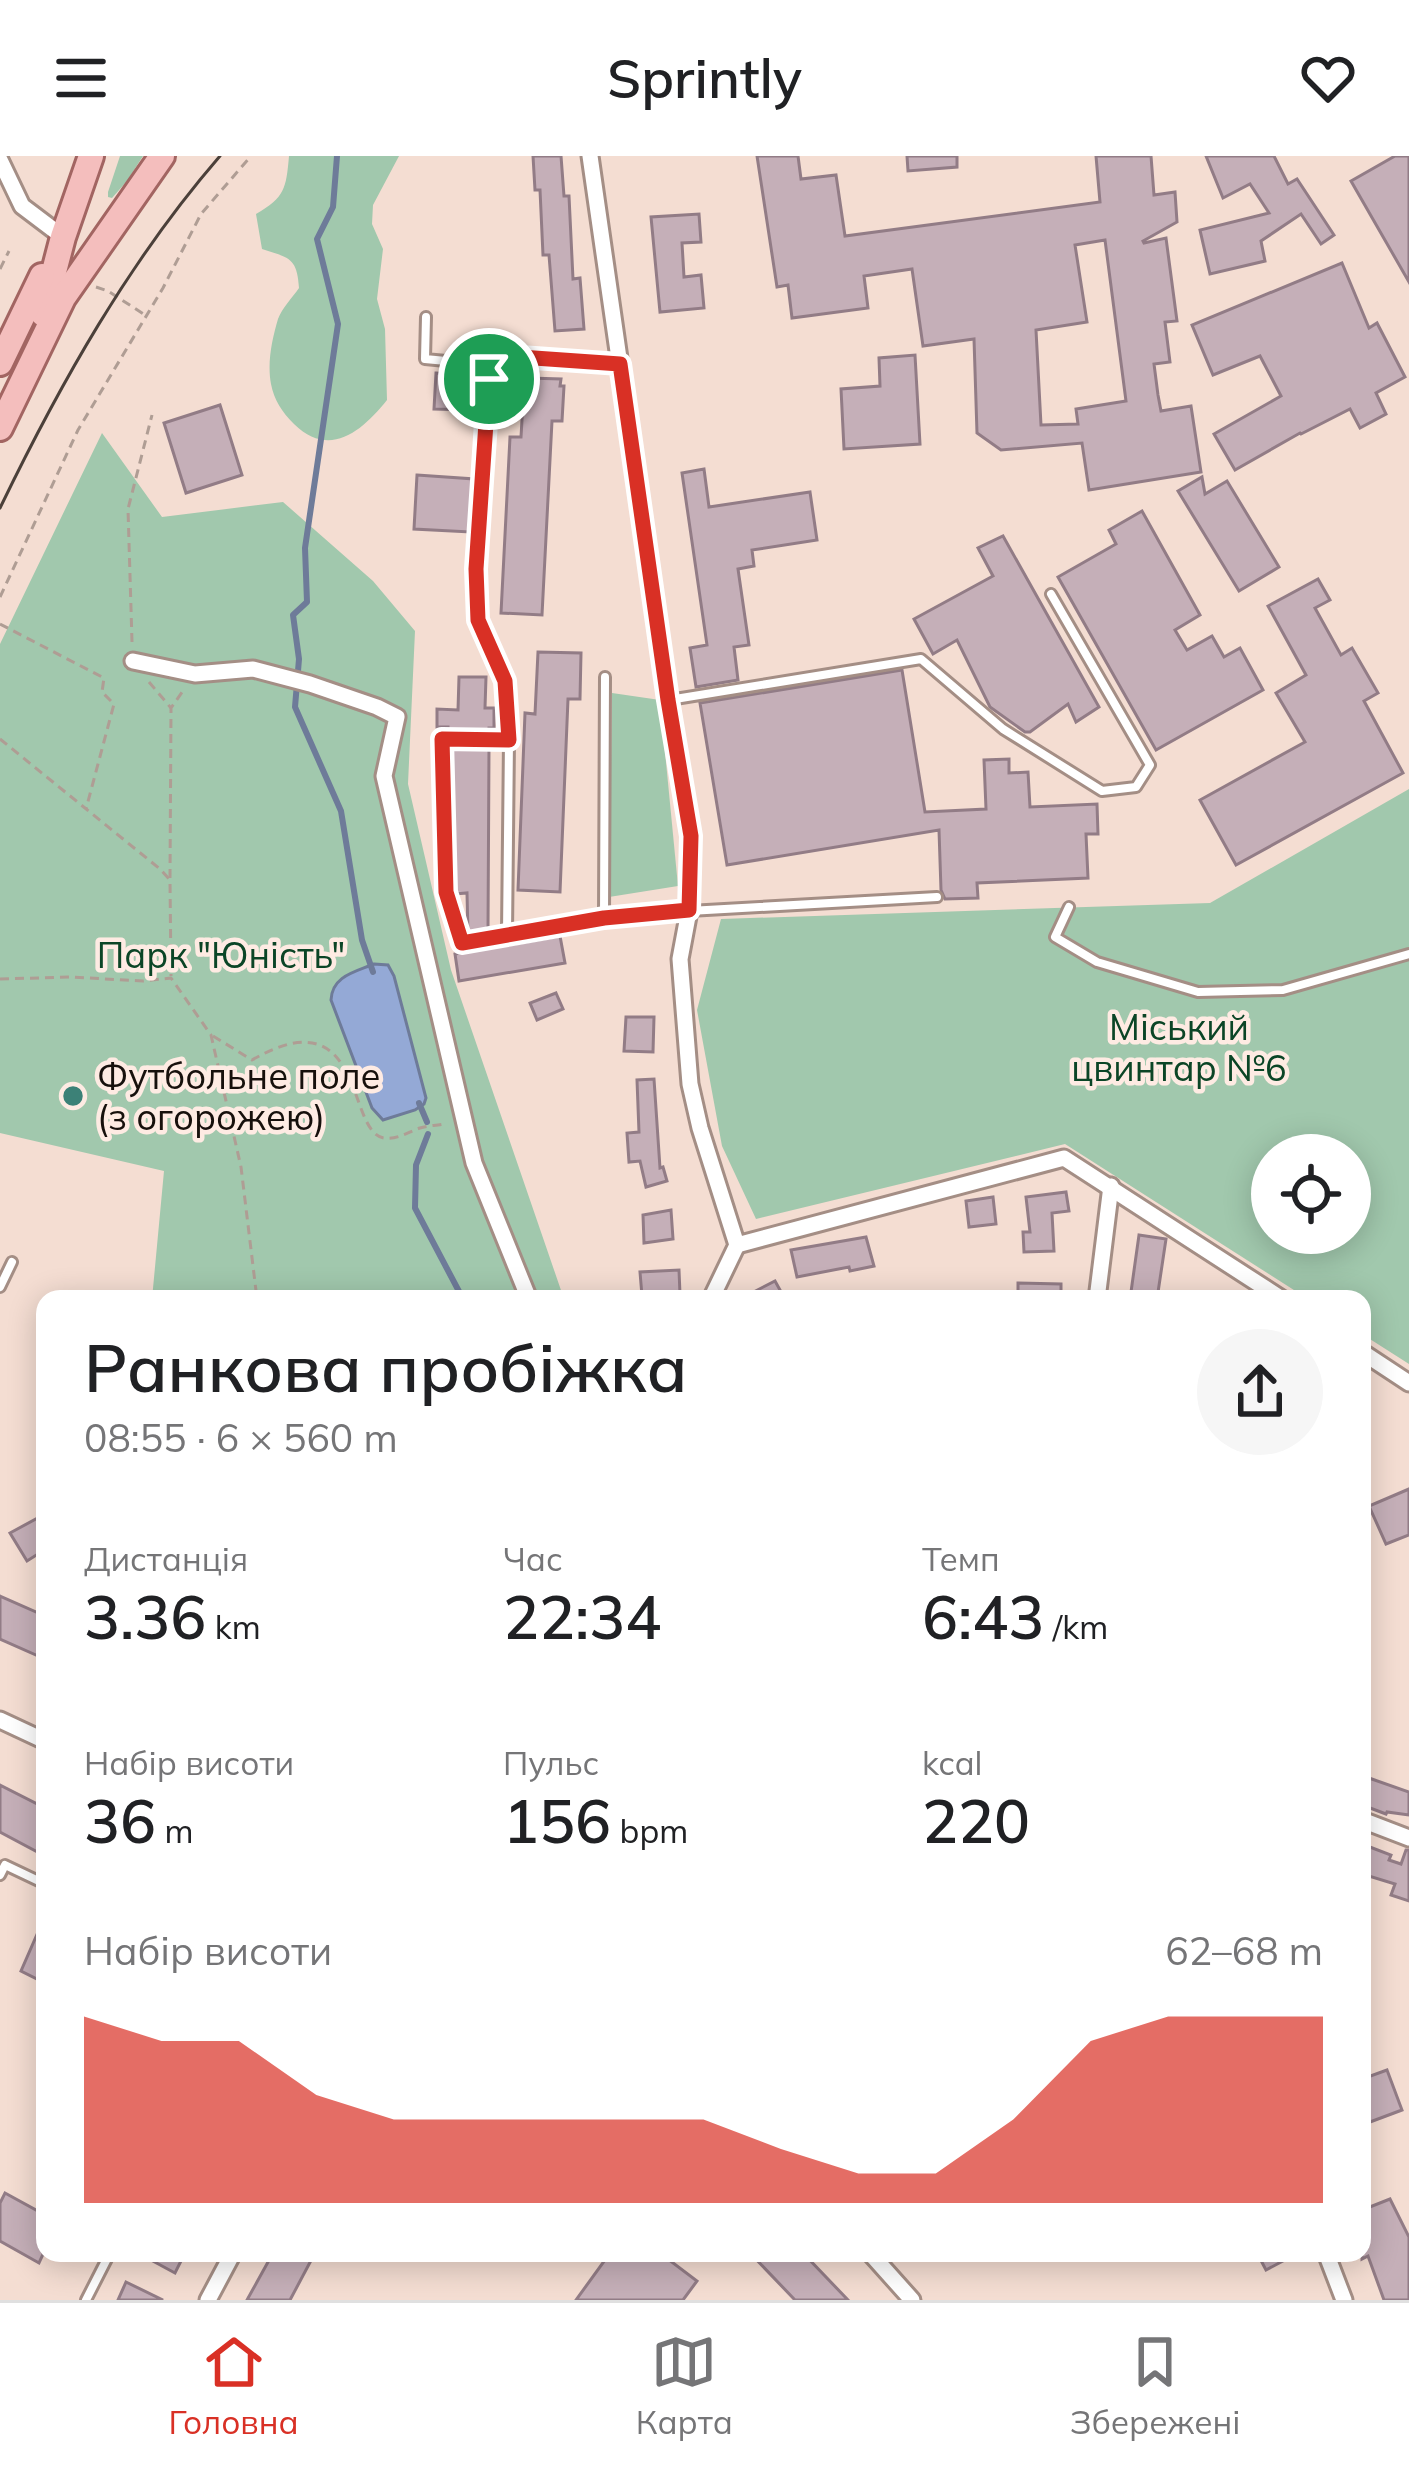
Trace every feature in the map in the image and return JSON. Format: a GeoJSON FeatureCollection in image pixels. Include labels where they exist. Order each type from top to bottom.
{"type":"FeatureCollection","features":[{"type":"Feature","properties":{"kind":"main road"},"geometry":{"type":"LineString","coordinates":[[27,373],[63,237],[91,156]]}},
{"type":"Feature","properties":{"kind":"main road"},"geometry":{"type":"LineString","coordinates":[[0,428],[74,279],[163,156]]}},
{"type":"Feature","properties":{"kind":"main road"},"geometry":{"type":"LineString","coordinates":[[0,363],[63,237]]}},
{"type":"Feature","properties":{"kind":"street"},"geometry":{"type":"LineString","coordinates":[[590,156],[691,836],[689,910],[680,958],[690,1084],[737,1245],[714,1290]]}},
{"type":"Feature","properties":{"kind":"street"},"geometry":{"type":"LineString","coordinates":[[2,171],[22,206],[63,237]]}},
{"type":"Feature","properties":{"kind":"street"},"geometry":{"type":"LineString","coordinates":[[133,661],[195,674],[253,669],[310,684],[397,717],[385,776],[474,1163],[525,1290]]}},
{"type":"Feature","properties":{"kind":"street"},"geometry":{"type":"LineString","coordinates":[[737,1245],[1064,1158],[1268,1290]]}},
{"type":"Feature","properties":{"kind":"street"},"geometry":{"type":"LineString","coordinates":[[1098,1290],[1111,1186]]}},
{"type":"Feature","properties":{"kind":"street"},"geometry":{"type":"LineString","coordinates":[[1371,1358],[1409,1383]]}},
{"type":"Feature","properties":{"kind":"street"},"geometry":{"type":"LineString","coordinates":[[0,1720],[36,1737]]}},
{"type":"Feature","properties":{"kind":"street"},"geometry":{"type":"LineString","coordinates":[[1371,1823],[1409,1838]]}},
{"type":"Feature","properties":{"kind":"street"},"geometry":{"type":"LineString","coordinates":[[208,2300],[227,2262]]}},
{"type":"Feature","properties":{"kind":"street"},"geometry":{"type":"LineString","coordinates":[[878,2262],[913,2300]]}},
{"type":"Feature","properties":{"kind":"street"},"geometry":{"type":"LineString","coordinates":[[1329,2262],[1344,2300]]}},
{"type":"Feature","properties":{"kind":"lane"},"geometry":{"type":"LineString","coordinates":[[426,317],[425,359],[467,363],[489,379]]}},
{"type":"Feature","properties":{"kind":"lane"},"geometry":{"type":"LineString","coordinates":[[489,379],[520,357],[620,364]]}},
{"type":"Feature","properties":{"kind":"lane"},"geometry":{"type":"LineString","coordinates":[[489,379],[476,569],[478,620],[505,681],[507,934]]}},
{"type":"Feature","properties":{"kind":"lane"},"geometry":{"type":"LineString","coordinates":[[668,700],[921,659],[1003,729],[1102,791],[1136,787],[1150,765],[1051,594]]}},
{"type":"Feature","properties":{"kind":"lane"},"geometry":{"type":"LineString","coordinates":[[604,677],[604,918]]}},
{"type":"Feature","properties":{"kind":"lane"},"geometry":{"type":"LineString","coordinates":[[509,740],[442,739],[446,892],[462,943],[604,918],[937,897]]}},
{"type":"Feature","properties":{"kind":"lane"},"geometry":{"type":"LineString","coordinates":[[1070,907],[1055,937],[1097,962],[1198,992],[1283,990],[1409,954]]}},
{"type":"Feature","properties":{"kind":"lane"},"geometry":{"type":"LineString","coordinates":[[0,1287],[13,1262]]}},
{"type":"Feature","properties":{"kind":"lane"},"geometry":{"type":"LineString","coordinates":[[0,1875],[5,1865],[36,1879]]}},
{"type":"Feature","properties":{"kind":"lane"},"geometry":{"type":"LineString","coordinates":[[86,2300],[105,2262]]}},
{"type":"Feature","properties":{"kind":"path"},"geometry":{"type":"LineString","coordinates":[[0,597],[78,430],[201,214],[251,156]]}},
{"type":"Feature","properties":{"kind":"path"},"geometry":{"type":"LineString","coordinates":[[0,268],[9,251]]}},
{"type":"Feature","properties":{"kind":"path"},"geometry":{"type":"LineString","coordinates":[[91,286],[108,291],[146,316]]}},
{"type":"Feature","properties":{"kind":"path"},"geometry":{"type":"LineString","coordinates":[[152,415],[128,509],[133,661],[171,708]]}},
{"type":"Feature","properties":{"kind":"path"},"geometry":{"type":"LineString","coordinates":[[0,624],[104,678],[102,692],[113,704],[86,810]]}},
{"type":"Feature","properties":{"kind":"path"},"geometry":{"type":"LineString","coordinates":[[195,674],[171,708],[171,978],[212,1035],[252,1060],[283,1045],[320,1044],[347,1069],[376,1136],[404,1135],[464,1116]]}},
{"type":"Feature","properties":{"kind":"path"},"geometry":{"type":"LineString","coordinates":[[0,739],[170,880]]}},
{"type":"Feature","properties":{"kind":"path"},"geometry":{"type":"LineString","coordinates":[[0,979],[171,978]]}},
{"type":"Feature","properties":{"kind":"path"},"geometry":{"type":"LineString","coordinates":[[212,1035],[241,1167],[256,1290]]}},
{"type":"Feature","properties":{"kind":"green space"},"geometry":{"type":"Polygon","coordinates":[[[120,156],[143,156],[112,198],[108,192],[120,156]]]}},
{"type":"Feature","properties":{"kind":"green space"},"geometry":{"type":"Polygon","coordinates":[[[289,156],[399,156],[373,205],[372,224],[383,249],[377,299],[385,329],[387,400],[367,422],[333,440],[307,434],[294,424],[271,384],[278,319],[299,288],[290,260],[262,249],[256,214],[282,191],[289,156]]]}},
{"type":"Feature","properties":{"kind":"green space","name":"Парк \"Юність\""},"geometry":{"type":"Polygon","coordinates":[[[102,433],[162,517],[283,502],[373,581],[415,631],[408,784],[451,970],[561,1290],[153,1290],[164,1171],[0,1133],[0,644],[102,433]]]}},
{"type":"Feature","properties":{"kind":"green space"},"geometry":{"type":"Polygon","coordinates":[[[612,693],[660,700],[678,886],[609,897],[612,693]]]}},
{"type":"Feature","properties":{"kind":"green space","name":"Міський цвинтар №6"},"geometry":{"type":"Polygon","coordinates":[[[1409,789],[1409,1364],[1371,1340],[1371,1290],[1294,1290],[1065,1144],[756,1219],[722,1146],[697,1010],[721,919],[1210,903],[1409,789]]]}},
{"type":"Feature","properties":{"kind":"water"},"geometry":{"type":"Polygon","coordinates":[[[374,964],[388,965],[394,976],[426,1098],[415,1110],[383,1120],[372,1108],[331,1000],[340,980],[374,964]]]}},
{"type":"Feature","properties":{"kind":"building"},"geometry":{"type":"Polygon","coordinates":[[[533,156],[561,156],[564,196],[569,196],[573,279],[580,278],[584,329],[555,331],[533,156]]]}},
{"type":"Feature","properties":{"kind":"building"},"geometry":{"type":"Polygon","coordinates":[[[757,156],[798,156],[801,179],[836,175],[845,236],[1100,202],[1096,156],[1151,156],[1154,195],[1175,192],[1177,222],[1143,241],[1166,238],[1177,321],[1165,322],[1170,362],[1154,364],[1158,395],[1161,411],[1191,406],[1201,472],[1089,490],[1082,443],[1001,450],[977,433],[974,339],[923,346],[912,269],[864,276],[868,308],[792,318],[788,285],[777,287],[757,156]],[[1105,240],[1075,245],[1087,322],[1036,330],[1041,425],[1078,424],[1076,409],[1126,401],[1105,240]]]}},
{"type":"Feature","properties":{"kind":"building"},"geometry":{"type":"Polygon","coordinates":[[[907,156],[957,156],[957,167],[908,171],[907,156]]]}},
{"type":"Feature","properties":{"kind":"building"},"geometry":{"type":"Polygon","coordinates":[[[1206,156],[1274,156],[1288,184],[1297,179],[1334,235],[1321,244],[1301,214],[1261,241],[1265,261],[1210,274],[1200,230],[1269,213],[1250,184],[1223,198],[1206,156]]]}},
{"type":"Feature","properties":{"kind":"building"},"geometry":{"type":"Polygon","coordinates":[[[1395,156],[1409,156],[1409,282],[1351,181],[1395,156]]]}},
{"type":"Feature","properties":{"kind":"building"},"geometry":{"type":"Polygon","coordinates":[[[699,214],[701,242],[682,243],[684,277],[701,275],[704,308],[660,312],[651,217],[699,214]]]}},
{"type":"Feature","properties":{"kind":"building"},"geometry":{"type":"Polygon","coordinates":[[[1342,263],[1369,328],[1377,323],[1405,377],[1376,393],[1386,414],[1360,428],[1350,409],[1235,470],[1214,434],[1281,396],[1260,356],[1213,375],[1192,325],[1342,263]]]}},
{"type":"Feature","properties":{"kind":"building"},"geometry":{"type":"Polygon","coordinates":[[[915,355],[920,444],[844,449],[841,389],[880,386],[879,358],[915,355]]]}},
{"type":"Feature","properties":{"kind":"building"},"geometry":{"type":"Polygon","coordinates":[[[436,373],[473,378],[472,410],[434,409],[436,373]]]}},
{"type":"Feature","properties":{"kind":"building"},"geometry":{"type":"Polygon","coordinates":[[[528,378],[561,379],[560,386],[564,386],[562,421],[552,421],[542,615],[501,613],[510,437],[521,437],[528,378]]]}},
{"type":"Feature","properties":{"kind":"building"},"geometry":{"type":"Polygon","coordinates":[[[220,405],[242,475],[186,493],[164,423],[220,405]]]}},
{"type":"Feature","properties":{"kind":"building"},"geometry":{"type":"Polygon","coordinates":[[[704,469],[709,507],[810,492],[817,540],[752,550],[754,566],[738,569],[749,645],[734,647],[738,680],[696,687],[690,648],[707,645],[682,473],[704,469]]]}},
{"type":"Feature","properties":{"kind":"building"},"geometry":{"type":"Polygon","coordinates":[[[417,475],[474,479],[470,532],[414,529],[417,475]]]}},
{"type":"Feature","properties":{"kind":"building"},"geometry":{"type":"Polygon","coordinates":[[[1202,477],[1205,494],[1227,481],[1279,567],[1239,591],[1178,491],[1202,477]]]}},
{"type":"Feature","properties":{"kind":"building"},"geometry":{"type":"Polygon","coordinates":[[[1142,511],[1200,615],[1175,630],[1187,650],[1212,636],[1224,657],[1240,648],[1263,690],[1156,750],[1058,577],[1116,544],[1109,530],[1142,511]]]}},
{"type":"Feature","properties":{"kind":"building"},"geometry":{"type":"Polygon","coordinates":[[[1003,536],[1099,707],[1076,722],[1068,704],[1025,732],[990,707],[957,640],[933,654],[914,619],[993,576],[978,548],[1003,536]]]}},
{"type":"Feature","properties":{"kind":"building"},"geometry":{"type":"Polygon","coordinates":[[[1318,579],[1330,600],[1315,608],[1341,655],[1352,648],[1378,693],[1364,701],[1403,773],[1236,865],[1200,800],[1305,742],[1276,693],[1306,675],[1268,606],[1318,579]]]}},
{"type":"Feature","properties":{"kind":"building"},"geometry":{"type":"Polygon","coordinates":[[[538,652],[581,653],[580,699],[568,699],[560,892],[518,890],[525,713],[535,714],[538,652]]]}},
{"type":"Feature","properties":{"kind":"building"},"geometry":{"type":"Polygon","coordinates":[[[902,670],[925,812],[986,809],[984,760],[1009,759],[1009,773],[1028,772],[1030,807],[1097,804],[1098,834],[1086,834],[1088,878],[977,883],[978,898],[945,899],[939,830],[727,865],[700,703],[902,670]]]}},
{"type":"Feature","properties":{"kind":"building"},"geometry":{"type":"Polygon","coordinates":[[[459,677],[486,677],[485,708],[494,708],[494,728],[448,731],[448,727],[437,727],[437,709],[458,710],[459,677]]]}},
{"type":"Feature","properties":{"kind":"building"},"geometry":{"type":"Polygon","coordinates":[[[450,747],[489,748],[488,930],[468,934],[467,893],[454,891],[450,747]]]}},
{"type":"Feature","properties":{"kind":"building"},"geometry":{"type":"Polygon","coordinates":[[[560,936],[565,963],[459,981],[455,954],[560,936]]]}},
{"type":"Feature","properties":{"kind":"building"},"geometry":{"type":"Polygon","coordinates":[[[556,993],[563,1009],[537,1020],[530,1003],[556,993]]]}},
{"type":"Feature","properties":{"kind":"building"},"geometry":{"type":"Polygon","coordinates":[[[626,1017],[654,1017],[653,1052],[624,1051],[626,1017]]]}},
{"type":"Feature","properties":{"kind":"building"},"geometry":{"type":"Polygon","coordinates":[[[654,1079],[660,1168],[667,1181],[646,1187],[640,1161],[629,1162],[627,1133],[639,1132],[637,1080],[654,1079]]]}},
{"type":"Feature","properties":{"kind":"building"},"geometry":{"type":"Polygon","coordinates":[[[1066,1192],[1069,1211],[1052,1213],[1054,1251],[1024,1252],[1023,1232],[1030,1232],[1026,1197],[1066,1192]]]}},
{"type":"Feature","properties":{"kind":"building"},"geometry":{"type":"Polygon","coordinates":[[[993,1197],[996,1224],[969,1227],[966,1201],[993,1197]]]}},
{"type":"Feature","properties":{"kind":"building"},"geometry":{"type":"Polygon","coordinates":[[[671,1210],[673,1239],[644,1243],[643,1215],[671,1210]]]}},
{"type":"Feature","properties":{"kind":"building"},"geometry":{"type":"Polygon","coordinates":[[[1139,1235],[1166,1239],[1158,1290],[1131,1290],[1139,1235]]]}},
{"type":"Feature","properties":{"kind":"building"},"geometry":{"type":"Polygon","coordinates":[[[866,1237],[874,1266],[797,1277],[791,1250],[866,1237]]]}},
{"type":"Feature","properties":{"kind":"building"},"geometry":{"type":"Polygon","coordinates":[[[679,1270],[680,1290],[642,1290],[640,1272],[679,1270]]]}},
{"type":"Feature","properties":{"kind":"building"},"geometry":{"type":"Polygon","coordinates":[[[775,1281],[780,1290],[758,1290],[775,1281]]]}},
{"type":"Feature","properties":{"kind":"building"},"geometry":{"type":"Polygon","coordinates":[[[1018,1283],[1061,1284],[1061,1290],[1018,1290],[1018,1283]]]}},
{"type":"Feature","properties":{"kind":"building"},"geometry":{"type":"Polygon","coordinates":[[[1409,1489],[1409,1535],[1386,1544],[1371,1505],[1409,1489]]]}},
{"type":"Feature","properties":{"kind":"building"},"geometry":{"type":"Polygon","coordinates":[[[36,1519],[36,1555],[27,1561],[10,1533],[36,1519]]]}},
{"type":"Feature","properties":{"kind":"building"},"geometry":{"type":"Polygon","coordinates":[[[0,1596],[36,1612],[36,1655],[0,1639],[0,1596]]]}},
{"type":"Feature","properties":{"kind":"building"},"geometry":{"type":"Polygon","coordinates":[[[1371,1779],[1409,1792],[1409,1815],[1371,1808],[1371,1779]]]}},
{"type":"Feature","properties":{"kind":"building"},"geometry":{"type":"Polygon","coordinates":[[[0,1785],[36,1803],[36,1851],[0,1832],[0,1785]]]}},
{"type":"Feature","properties":{"kind":"building"},"geometry":{"type":"Polygon","coordinates":[[[1371,1847],[1401,1864],[1409,1850],[1409,1901],[1391,1895],[1395,1884],[1371,1877],[1371,1847]]]}},
{"type":"Feature","properties":{"kind":"building"},"geometry":{"type":"Polygon","coordinates":[[[36,1937],[36,1978],[21,1971],[36,1937]]]}},
{"type":"Feature","properties":{"kind":"building"},"geometry":{"type":"Polygon","coordinates":[[[1387,2070],[1402,2110],[1371,2122],[1371,2076],[1387,2070]]]}},
{"type":"Feature","properties":{"kind":"building"},"geometry":{"type":"Polygon","coordinates":[[[5,2193],[36,2210],[36,2261],[0,2241],[0,2203],[5,2193]]]}},
{"type":"Feature","properties":{"kind":"building"},"geometry":{"type":"Polygon","coordinates":[[[1390,2199],[1409,2237],[1409,2300],[1384,2300],[1370,2262],[1371,2206],[1390,2199]]]}},
{"type":"Feature","properties":{"kind":"building"},"geometry":{"type":"Polygon","coordinates":[[[155,2262],[180,2262],[175,2273],[155,2262]]]}},
{"type":"Feature","properties":{"kind":"building"},"geometry":{"type":"Polygon","coordinates":[[[268,2262],[310,2262],[290,2300],[247,2300],[268,2262]]]}},
{"type":"Feature","properties":{"kind":"building"},"geometry":{"type":"Polygon","coordinates":[[[603,2262],[672,2262],[697,2281],[683,2300],[576,2300],[603,2262]]]}},
{"type":"Feature","properties":{"kind":"building"},"geometry":{"type":"Polygon","coordinates":[[[759,2262],[812,2262],[848,2300],[795,2300],[759,2262]]]}},
{"type":"Feature","properties":{"kind":"building"},"geometry":{"type":"Polygon","coordinates":[[[126,2282],[163,2300],[118,2300],[126,2282]]]}},
{"type":"Feature","properties":{"kind":"waterway"},"geometry":{"type":"LineString","coordinates":[[337,156],[333,207],[317,239],[338,324],[305,548],[307,602],[293,615],[299,659],[295,707],[341,811],[362,940],[373,972]]}},
{"type":"Feature","properties":{"kind":"waterway"},"geometry":{"type":"LineString","coordinates":[[419,1103],[427,1122]]}},
{"type":"Feature","properties":{"kind":"waterway"},"geometry":{"type":"LineString","coordinates":[[428,1134],[416,1165],[415,1208],[458,1290]]}},
{"type":"Feature","properties":{"kind":"tram line"},"geometry":{"type":"LineString","coordinates":[[0,508],[98,325],[156,238],[220,156]]}},
{"type":"Feature","properties":{"kind":"place","name":"Футбольне поле (з огорожею)"},"geometry":{"type":"Point","coordinates":[73,1096]}},
{"type":"Feature","properties":{"kind":"route"},"geometry":{"type":"LineString","coordinates":[[520,357],[620,364],[691,836],[689,910],[604,918],[462,943],[446,892],[442,739],[509,740],[505,681],[478,620],[476,569],[489,379],[520,357]]}}]}
